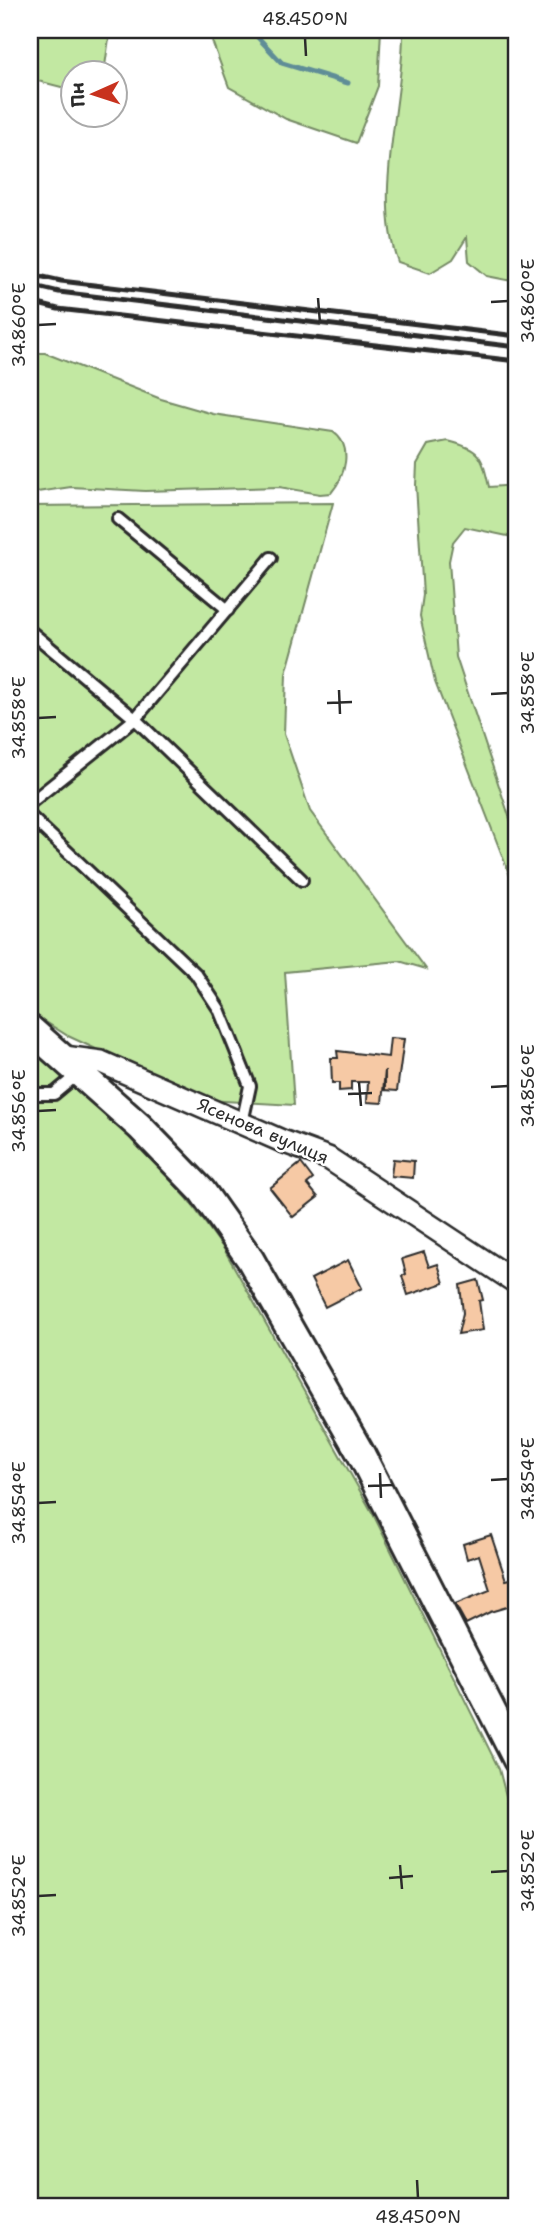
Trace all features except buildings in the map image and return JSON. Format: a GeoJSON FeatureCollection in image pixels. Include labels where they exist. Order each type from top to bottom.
{"type":"FeatureCollection","features":[{"type":"Feature","properties":{"kind":"street"},"geometry":{"type":"LineString","coordinates":[[30,1029],[140,1127],[202,1191],[250,1259],[360,1454],[517,1760]]}},
{"type":"Feature","properties":{"kind":"street","name":"Ясенова вулиця"},"geometry":{"type":"LineString","coordinates":[[72,1064],[101,1062],[328,1158],[517,1283]]}},
{"type":"Feature","properties":{"kind":"lane"},"geometry":{"type":"LineString","coordinates":[[118,519],[228,610]]}},
{"type":"Feature","properties":{"kind":"lane"},"geometry":{"type":"LineString","coordinates":[[30,803],[135,719],[271,558]]}},
{"type":"Feature","properties":{"kind":"lane"},"geometry":{"type":"LineString","coordinates":[[30,631],[135,719],[302,880]]}},
{"type":"Feature","properties":{"kind":"lane"},"geometry":{"type":"LineString","coordinates":[[30,816],[196,974],[219,1009],[250,1086],[243,1123]]}},
{"type":"Feature","properties":{"kind":"lane"},"geometry":{"type":"LineString","coordinates":[[30,1094],[54,1094],[72,1064]]}},
{"type":"Feature","properties":{"kind":"green space"},"geometry":{"type":"Polygon","coordinates":[[[30,30],[117,30],[109,38],[106,60],[60,60],[60,87],[30,79],[30,30]]]}},
{"type":"Feature","properties":{"kind":"green space"},"geometry":{"type":"Polygon","coordinates":[[[208,30],[381,30],[378,86],[356,143],[286,119],[229,87],[208,30]]]}},
{"type":"Feature","properties":{"kind":"green space"},"geometry":{"type":"Polygon","coordinates":[[[403,30],[517,30],[517,282],[487,276],[469,261],[467,237],[453,259],[430,273],[398,262],[391,236],[388,178],[403,30]]]}},
{"type":"Feature","properties":{"kind":"green space"},"geometry":{"type":"Polygon","coordinates":[[[30,353],[45,353],[161,399],[213,414],[333,432],[344,445],[345,462],[340,479],[331,493],[320,494],[279,487],[145,491],[71,487],[30,493],[30,353]]]}},
{"type":"Feature","properties":{"kind":"green space"},"geometry":{"type":"Polygon","coordinates":[[[448,441],[467,447],[478,455],[489,487],[517,485],[517,538],[465,527],[453,542],[449,561],[456,657],[517,840],[517,894],[435,682],[420,616],[423,595],[417,464],[428,445],[448,441]]]}},
{"type":"Feature","properties":{"kind":"green space"},"geometry":{"type":"Polygon","coordinates":[[[333,503],[286,674],[284,734],[310,811],[426,969],[399,961],[285,972],[294,1105],[206,1100],[68,1036],[30,1012],[30,506],[333,503]]]}},
{"type":"Feature","properties":{"kind":"green space"},"geometry":{"type":"Polygon","coordinates":[[[30,1044],[91,1091],[187,1198],[224,1249],[373,1514],[499,1769],[517,1838],[517,2206],[30,2206],[30,1044]]]}},
{"type":"Feature","properties":{"kind":"waterway"},"geometry":{"type":"LineString","coordinates":[[251,30],[282,63],[348,83]]}},
{"type":"Feature","properties":{"kind":"railway"},"geometry":{"type":"LineString","coordinates":[[30,274],[61,281],[517,336]]}},
{"type":"Feature","properties":{"kind":"railway"},"geometry":{"type":"LineString","coordinates":[[30,285],[59,292],[517,347]]}},
{"type":"Feature","properties":{"kind":"railway"},"geometry":{"type":"LineString","coordinates":[[30,302],[58,309],[517,361]]}}]}
